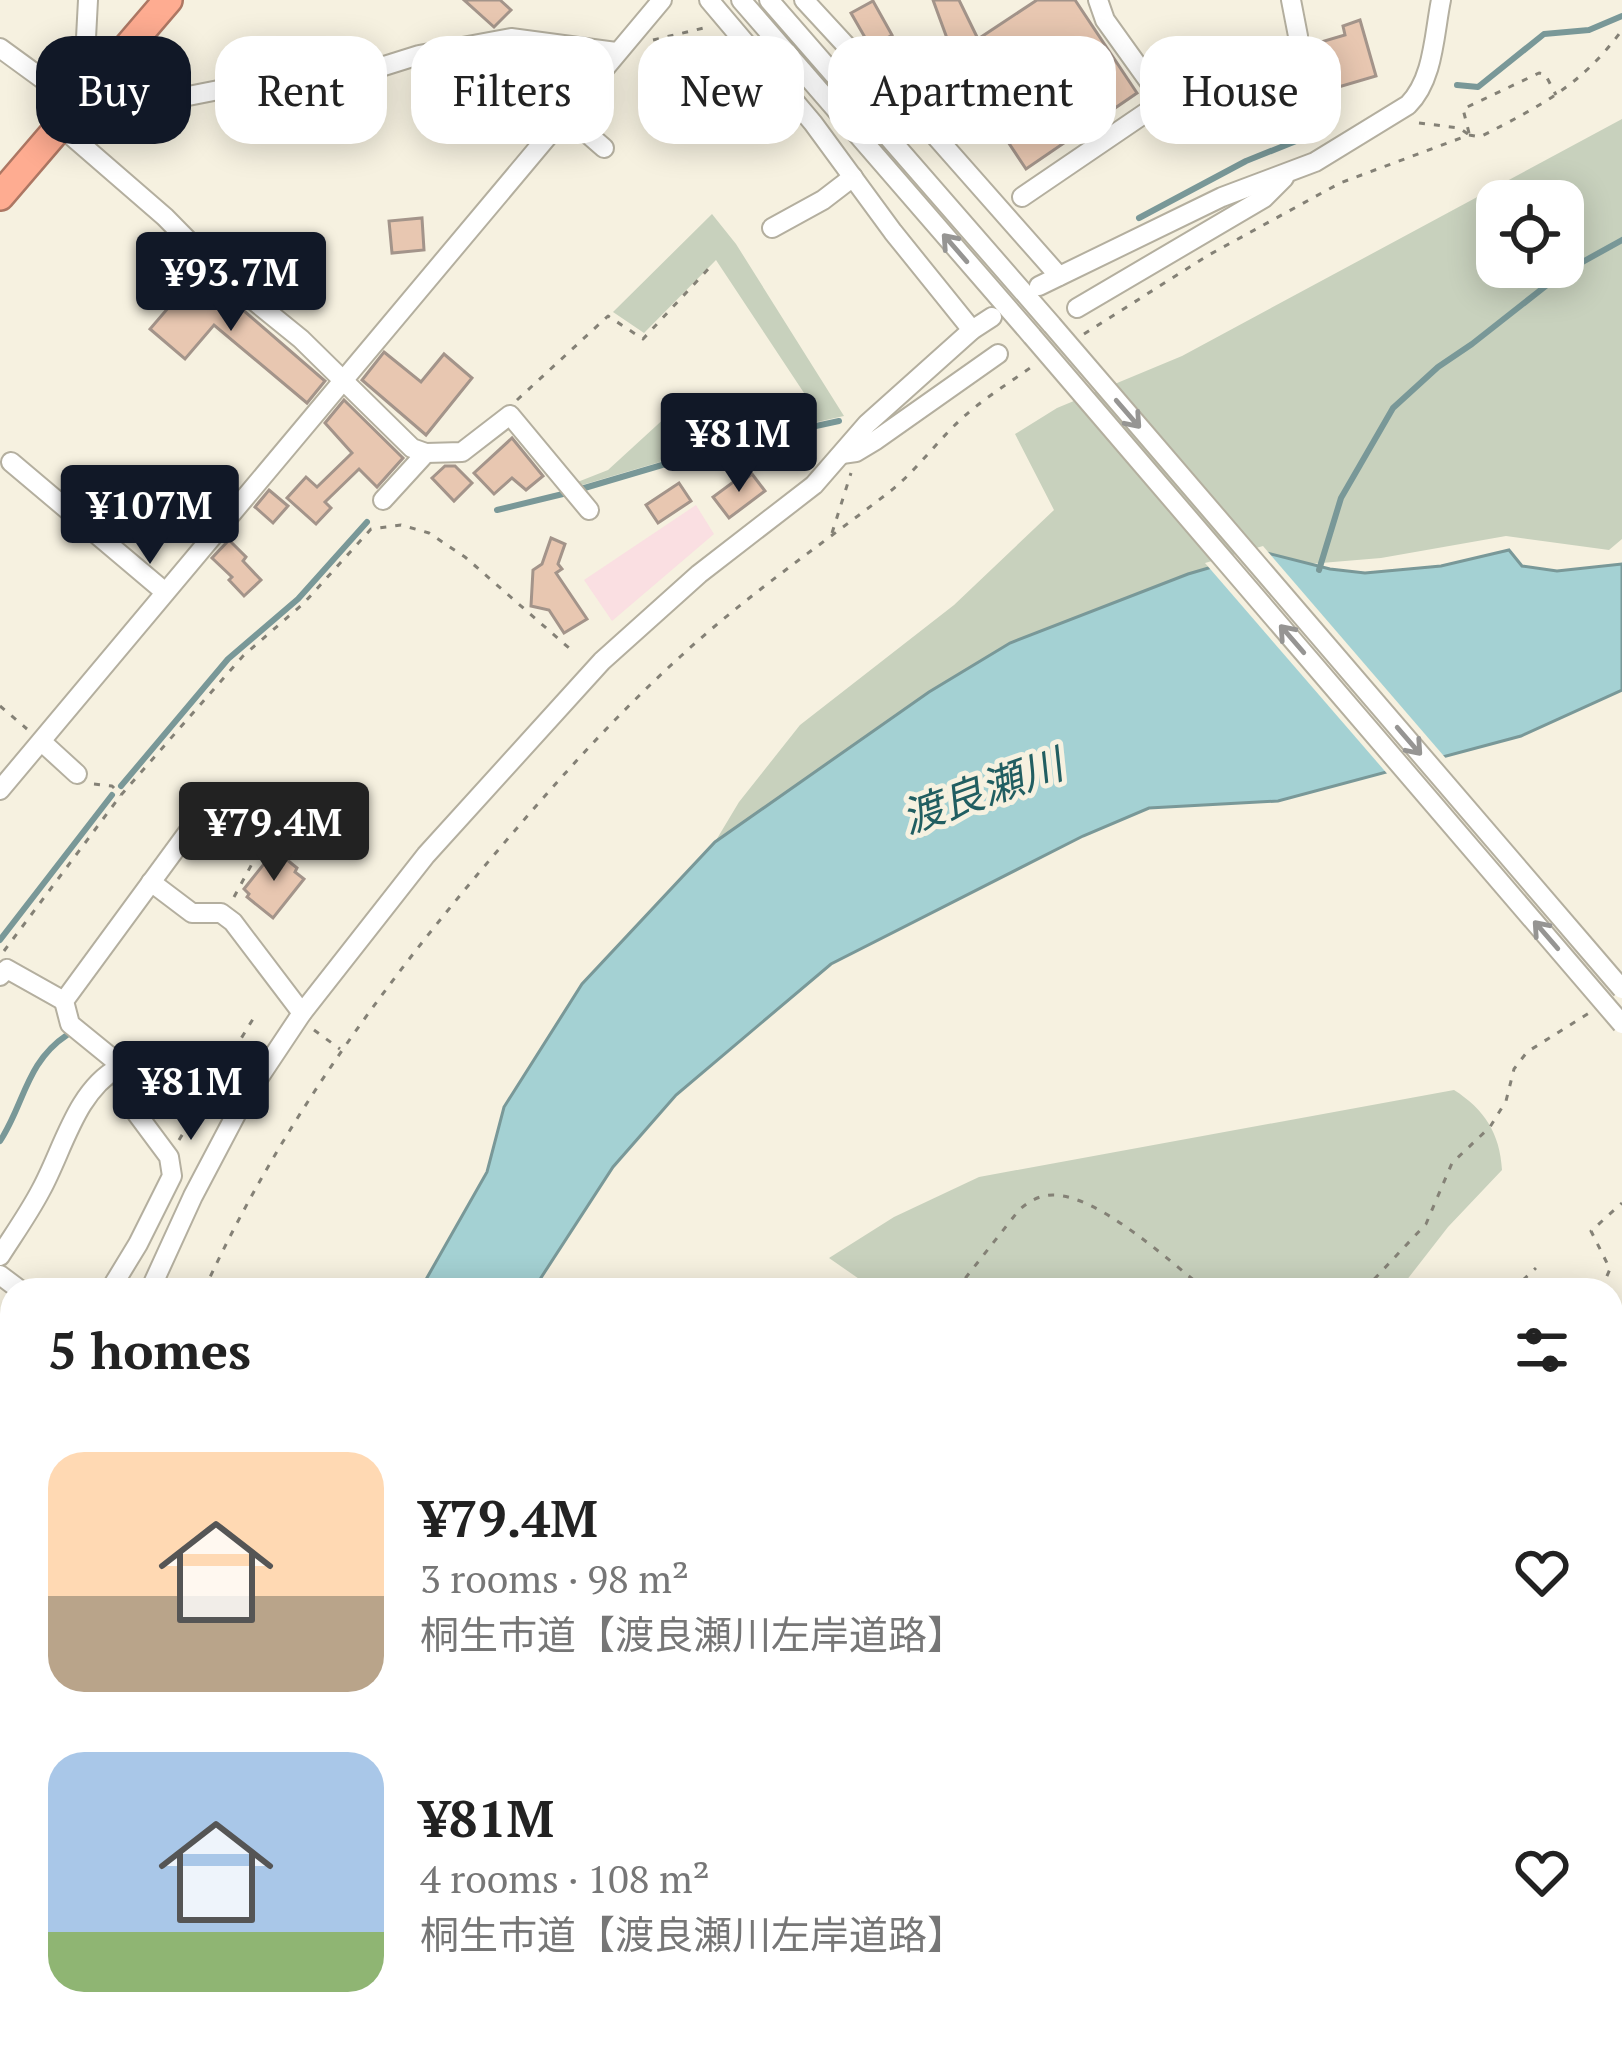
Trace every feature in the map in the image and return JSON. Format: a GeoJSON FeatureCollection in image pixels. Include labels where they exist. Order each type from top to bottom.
{"type":"FeatureCollection","features":[{"type":"Feature","properties":{"kind":"highway"},"geometry":{"type":"LineString","coordinates":[[135,36],[168,0]]}},
{"type":"Feature","properties":{"kind":"highway"},"geometry":{"type":"LineString","coordinates":[[0,196],[40,144]]}},
{"type":"Feature","properties":{"kind":"street"},"geometry":{"type":"LineString","coordinates":[[86,36],[88,0]]}},
{"type":"Feature","properties":{"kind":"street"},"geometry":{"type":"LineString","coordinates":[[614,56],[662,0]]}},
{"type":"Feature","properties":{"kind":"street"},"geometry":{"type":"LineString","coordinates":[[710,0],[973,330]]}},
{"type":"Feature","properties":{"kind":"street"},"geometry":{"type":"LineString","coordinates":[[741,0],[1622,1024]]}},
{"type":"Feature","properties":{"kind":"street"},"geometry":{"type":"LineString","coordinates":[[770,0],[1622,988]]}},
{"type":"Feature","properties":{"kind":"street"},"geometry":{"type":"LineString","coordinates":[[804,0],[865,67],[916,113],[1059,276]]}},
{"type":"Feature","properties":{"kind":"street"},"geometry":{"type":"LineString","coordinates":[[1022,196],[1163,100],[1105,20],[1098,0]]}},
{"type":"Feature","properties":{"kind":"street"},"geometry":{"type":"LineString","coordinates":[[1291,0],[1298,36]]}},
{"type":"Feature","properties":{"kind":"street"},"geometry":{"type":"LineString","coordinates":[[1039,286],[1222,196],[1292,171],[1352,142],[1414,100],[1426,74],[1441,0]]}},
{"type":"Feature","properties":{"kind":"street"},"geometry":{"type":"LineString","coordinates":[[191,97],[249,84],[349,77],[419,55],[511,38],[623,45]]}},
{"type":"Feature","properties":{"kind":"street"},"geometry":{"type":"LineString","coordinates":[[0,48],[36,81]]}},
{"type":"Feature","properties":{"kind":"street"},"geometry":{"type":"LineString","coordinates":[[103,144],[412,448],[426,453],[462,452],[510,415],[589,510]]}},
{"type":"Feature","properties":{"kind":"street"},"geometry":{"type":"LineString","coordinates":[[0,790],[540,144]]}},
{"type":"Feature","properties":{"kind":"street"},"geometry":{"type":"LineString","coordinates":[[600,144],[604,148]]}},
{"type":"Feature","properties":{"kind":"street"},"geometry":{"type":"LineString","coordinates":[[1077,308],[1264,197],[1292,171]]}},
{"type":"Feature","properties":{"kind":"street"},"geometry":{"type":"LineString","coordinates":[[772,227],[824,200],[853,177]]}},
{"type":"Feature","properties":{"kind":"street"},"geometry":{"type":"LineString","coordinates":[[848,453],[867,424],[992,317]]}},
{"type":"Feature","properties":{"kind":"street"},"geometry":{"type":"LineString","coordinates":[[155,1278],[242,1103],[426,855],[579,683],[676,593],[848,453],[998,354]]}},
{"type":"Feature","properties":{"kind":"street"},"geometry":{"type":"LineString","coordinates":[[383,500],[426,453]]}},
{"type":"Feature","properties":{"kind":"street"},"geometry":{"type":"LineString","coordinates":[[10,462],[165,592]]}},
{"type":"Feature","properties":{"kind":"street"},"geometry":{"type":"LineString","coordinates":[[41,742],[77,774]]}},
{"type":"Feature","properties":{"kind":"street"},"geometry":{"type":"LineString","coordinates":[[64,1000],[188,832]]}},
{"type":"Feature","properties":{"kind":"street"},"geometry":{"type":"LineString","coordinates":[[151,882],[192,913],[225,915],[305,1019]]}},
{"type":"Feature","properties":{"kind":"street"},"geometry":{"type":"LineString","coordinates":[[0,976],[7,969],[64,1000],[75,1033],[105,1050],[141,1121],[169,1157],[172,1176],[117,1278]]}},
{"type":"Feature","properties":{"kind":"street"},"geometry":{"type":"LineString","coordinates":[[0,1256],[45,1184],[81,1108],[103,1077],[118,1068]]}},
{"type":"Feature","properties":{"kind":"path"},"geometry":{"type":"LineString","coordinates":[[623,45],[716,25],[725,18]]}},
{"type":"Feature","properties":{"kind":"path"},"geometry":{"type":"LineString","coordinates":[[1411,120],[1460,128],[1480,137],[1557,98],[1605,53],[1622,30]]}},
{"type":"Feature","properties":{"kind":"path"},"geometry":{"type":"LineString","coordinates":[[1469,135],[1463,109],[1539,73],[1545,74],[1557,98]]}},
{"type":"Feature","properties":{"kind":"path"},"geometry":{"type":"LineString","coordinates":[[1084,334],[1207,256],[1340,183],[1469,135]]}},
{"type":"Feature","properties":{"kind":"path"},"geometry":{"type":"LineString","coordinates":[[505,415],[538,378],[608,316],[643,339],[711,266]]}},
{"type":"Feature","properties":{"kind":"path"},"geometry":{"type":"LineString","coordinates":[[210,1278],[284,1135],[340,1048],[425,937],[590,745],[683,653],[894,489],[974,407],[1032,367]]}},
{"type":"Feature","properties":{"kind":"path"},"geometry":{"type":"LineString","coordinates":[[832,534],[848,453]]}},
{"type":"Feature","properties":{"kind":"path"},"geometry":{"type":"LineString","coordinates":[[0,958],[121,795],[243,656],[304,603],[370,529],[401,524],[429,533],[465,557],[569,648]]}},
{"type":"Feature","properties":{"kind":"path"},"geometry":{"type":"LineString","coordinates":[[0,706],[41,742]]}},
{"type":"Feature","properties":{"kind":"path"},"geometry":{"type":"LineString","coordinates":[[77,774],[91,784],[112,786],[121,795]]}},
{"type":"Feature","properties":{"kind":"path"},"geometry":{"type":"LineString","coordinates":[[225,915],[266,838],[279,836],[293,850]]}},
{"type":"Feature","properties":{"kind":"path"},"geometry":{"type":"LineString","coordinates":[[1375,1278],[1426,1224],[1451,1163],[1490,1127],[1506,1101],[1514,1069],[1527,1052],[1604,1004]]}},
{"type":"Feature","properties":{"kind":"path"},"geometry":{"type":"LineString","coordinates":[[169,1157],[253,1019]]}},
{"type":"Feature","properties":{"kind":"path"},"geometry":{"type":"LineString","coordinates":[[305,1019],[340,1048]]}},
{"type":"Feature","properties":{"kind":"path"},"geometry":{"type":"LineString","coordinates":[[965,1278],[1019,1210],[1031,1200],[1054,1195],[1091,1207],[1189,1278]]}},
{"type":"Feature","properties":{"kind":"path"},"geometry":{"type":"LineString","coordinates":[[1606,1278],[1610,1269],[1591,1231],[1622,1203]]}},
{"type":"Feature","properties":{"kind":"path"},"geometry":{"type":"LineString","coordinates":[[1525,1278],[1536,1268]]}},
{"type":"Feature","properties":{"kind":"shaded area"},"geometry":{"type":"Polygon","coordinates":[[[696,505],[714,534],[612,621],[584,580],[696,505]]]}},
{"type":"Feature","properties":{"kind":"green space"},"geometry":{"type":"Polygon","coordinates":[[[1622,119],[1622,539],[1609,550],[1506,536],[1381,558],[1188,574],[1010,643],[928,692],[715,842],[739,802],[800,725],[954,605],[1054,510],[1015,434],[1057,408],[1182,356],[1476,198],[1476,288],[1584,288],[1584,180],[1509,180],[1622,119]]]}},
{"type":"Feature","properties":{"kind":"green space"},"geometry":{"type":"Polygon","coordinates":[[[712,214],[736,244],[844,416],[731,441],[579,486],[575,483],[608,470],[692,393],[720,438],[777,426],[808,407],[808,399],[716,260],[644,333],[613,312],[712,214]]]}},
{"type":"Feature","properties":{"kind":"green space"},"geometry":{"type":"Polygon","coordinates":[[[1454,1090],[1488,1123],[1502,1170],[1408,1278],[858,1278],[829,1258],[894,1217],[979,1177],[1454,1090]]]}},
{"type":"Feature","properties":{"kind":"water","name":"渡良瀬川"},"geometry":{"type":"Polygon","coordinates":[[[1509,550],[1522,566],[1557,571],[1622,564],[1622,690],[1521,736],[1278,801],[1149,808],[1083,836],[831,964],[676,1095],[613,1167],[541,1278],[427,1278],[487,1172],[504,1107],[582,984],[715,842],[929,692],[1010,643],[1188,574],[1263,552],[1365,573],[1441,566],[1509,550]]]}},
{"type":"Feature","properties":{"kind":"pier"},"geometry":{"type":"Polygon","coordinates":[[[1263,546],[1449,762],[1390,777],[1205,563],[1263,546]]]}},
{"type":"Feature","properties":{"kind":"building"},"geometry":{"type":"Polygon","coordinates":[[[464,0],[500,0],[511,10],[494,27],[464,0]]]}},
{"type":"Feature","properties":{"kind":"building"},"geometry":{"type":"Polygon","coordinates":[[[933,0],[959,0],[977,36],[946,36],[933,0]]]}},
{"type":"Feature","properties":{"kind":"building"},"geometry":{"type":"Polygon","coordinates":[[[1037,0],[1075,0],[1099,36],[983,36],[1037,0]]]}},
{"type":"Feature","properties":{"kind":"building"},"geometry":{"type":"Polygon","coordinates":[[[873,1],[892,35],[864,36],[851,13],[873,1]]]}},
{"type":"Feature","properties":{"kind":"building"},"geometry":{"type":"Polygon","coordinates":[[[1360,20],[1376,76],[1341,86],[1341,36],[1345,35],[1343,26],[1360,20]]]}},
{"type":"Feature","properties":{"kind":"building"},"geometry":{"type":"Polygon","coordinates":[[[1116,62],[1137,93],[1116,107],[1116,62]]]}},
{"type":"Feature","properties":{"kind":"building"},"geometry":{"type":"Polygon","coordinates":[[[1009,144],[1063,144],[1026,169],[1009,144]]]}},
{"type":"Feature","properties":{"kind":"building"},"geometry":{"type":"Polygon","coordinates":[[[422,218],[424,250],[392,253],[389,221],[422,218]]]}},
{"type":"Feature","properties":{"kind":"building"},"geometry":{"type":"Polygon","coordinates":[[[199,272],[325,381],[307,403],[214,325],[185,359],[150,329],[199,272]]]}},
{"type":"Feature","properties":{"kind":"building"},"geometry":{"type":"Polygon","coordinates":[[[384,352],[421,382],[444,354],[472,378],[426,435],[362,380],[384,352]]]}},
{"type":"Feature","properties":{"kind":"building"},"geometry":{"type":"Polygon","coordinates":[[[344,400],[403,458],[377,487],[359,469],[325,502],[331,508],[316,524],[287,498],[306,477],[317,487],[352,453],[325,423],[344,400]]]}},
{"type":"Feature","properties":{"kind":"building"},"geometry":{"type":"Polygon","coordinates":[[[512,438],[543,476],[526,490],[512,478],[494,494],[474,473],[512,438]]]}},
{"type":"Feature","properties":{"kind":"building"},"geometry":{"type":"Polygon","coordinates":[[[445,466],[455,466],[472,483],[454,501],[432,478],[445,466]]]}},
{"type":"Feature","properties":{"kind":"building"},"geometry":{"type":"Polygon","coordinates":[[[752,474],[765,491],[729,518],[713,497],[752,474]]]}},
{"type":"Feature","properties":{"kind":"building"},"geometry":{"type":"Polygon","coordinates":[[[160,481],[191,508],[176,527],[145,500],[160,481]]]}},
{"type":"Feature","properties":{"kind":"building"},"geometry":{"type":"Polygon","coordinates":[[[679,483],[691,501],[658,523],[646,505],[679,483]]]}},
{"type":"Feature","properties":{"kind":"building"},"geometry":{"type":"Polygon","coordinates":[[[269,490],[288,506],[273,523],[255,507],[269,490]]]}},
{"type":"Feature","properties":{"kind":"building"},"geometry":{"type":"Polygon","coordinates":[[[551,538],[565,544],[558,564],[562,569],[556,573],[587,619],[564,633],[549,610],[531,606],[533,570],[542,564],[551,538]]]}},
{"type":"Feature","properties":{"kind":"building"},"geometry":{"type":"Polygon","coordinates":[[[229,540],[261,580],[244,596],[212,558],[229,540]]]}},
{"type":"Feature","properties":{"kind":"building"},"geometry":{"type":"Polygon","coordinates":[[[275,850],[304,879],[273,918],[244,889],[275,850]]]}},
{"type":"Feature","properties":{"kind":"waterway"},"geometry":{"type":"LineString","coordinates":[[1457,85],[1478,87],[1544,34],[1589,30],[1622,16]]}},
{"type":"Feature","properties":{"kind":"waterway"},"geometry":{"type":"LineString","coordinates":[[1139,218],[1246,161],[1288,144]]}},
{"type":"Feature","properties":{"kind":"waterway"},"geometry":{"type":"LineString","coordinates":[[1319,570],[1341,498],[1393,408],[1438,367],[1561,274],[1622,240]]}},
{"type":"Feature","properties":{"kind":"waterway"},"geometry":{"type":"LineString","coordinates":[[581,489],[733,444],[839,421]]}},
{"type":"Feature","properties":{"kind":"waterway"},"geometry":{"type":"LineString","coordinates":[[497,510],[567,493]]}},
{"type":"Feature","properties":{"kind":"waterway"},"geometry":{"type":"LineString","coordinates":[[121,786],[228,659],[298,599],[367,522]]}},
{"type":"Feature","properties":{"kind":"waterway"},"geometry":{"type":"LineString","coordinates":[[0,940],[112,795]]}},
{"type":"Feature","properties":{"kind":"waterway"},"geometry":{"type":"LineString","coordinates":[[0,1141],[34,1071],[67,1035]]}}]}
